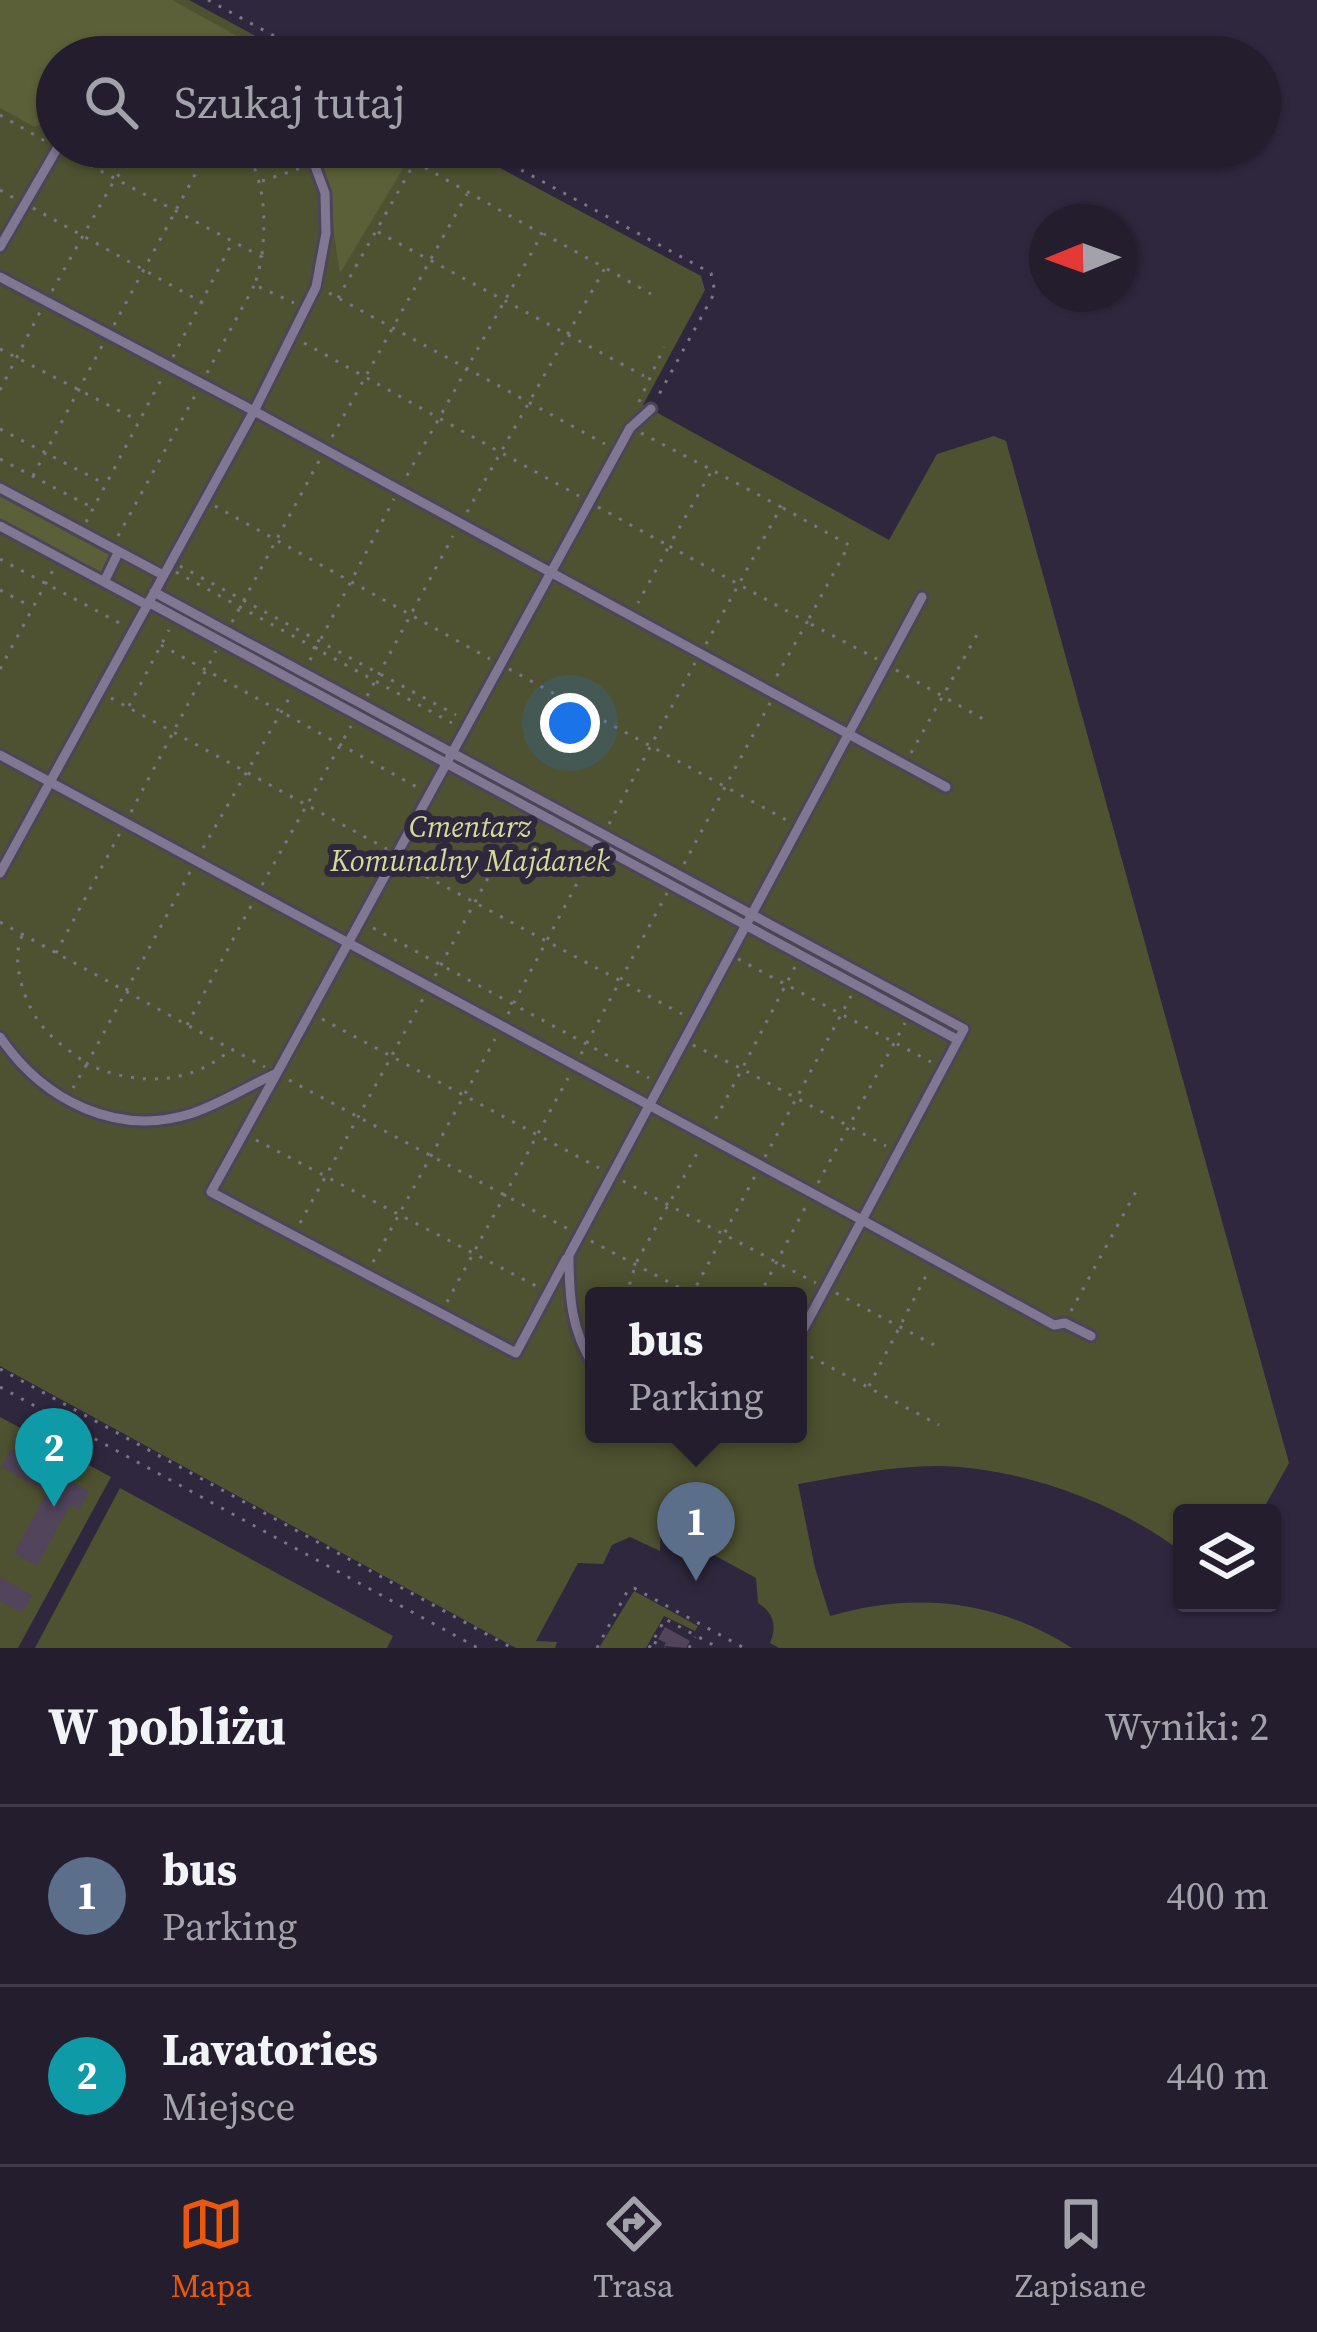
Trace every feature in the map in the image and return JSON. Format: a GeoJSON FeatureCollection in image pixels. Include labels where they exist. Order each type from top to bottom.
{"type":"FeatureCollection","features":[{"type":"Feature","properties":{"kind":"street"},"geometry":{"type":"LineString","coordinates":[[0,247],[45,168]]}},
{"type":"Feature","properties":{"kind":"street"},"geometry":{"type":"LineString","coordinates":[[0,873],[254,410],[316,287],[326,233],[325,193],[316,168]]}},
{"type":"Feature","properties":{"kind":"street"},"geometry":{"type":"LineString","coordinates":[[0,278],[254,410],[946,788]]}},
{"type":"Feature","properties":{"kind":"street"},"geometry":{"type":"LineString","coordinates":[[651,409],[630,428],[617,451],[211,1192],[516,1353],[922,597]]}},
{"type":"Feature","properties":{"kind":"street"},"geometry":{"type":"LineString","coordinates":[[0,488],[115,551],[167,568]]}},
{"type":"Feature","properties":{"kind":"street"},"geometry":{"type":"LineString","coordinates":[[0,526],[104,582],[227,631],[356,717],[671,886],[964,1029],[807,1323]]}},
{"type":"Feature","properties":{"kind":"street"},"geometry":{"type":"LineString","coordinates":[[104,582],[115,551]]}},
{"type":"Feature","properties":{"kind":"street"},"geometry":{"type":"LineString","coordinates":[[150,600],[221,642],[363,706],[603,834],[677,875],[801,956],[958,1040]]}},
{"type":"Feature","properties":{"kind":"street"},"geometry":{"type":"LineString","coordinates":[[0,755],[1054,1325],[1065,1323],[1090,1336]]}},
{"type":"Feature","properties":{"kind":"street"},"geometry":{"type":"LineString","coordinates":[[0,1037],[22,1066],[66,1101],[114,1118],[172,1118],[222,1102],[277,1073]]}},
{"type":"Feature","properties":{"kind":"street"},"geometry":{"type":"LineString","coordinates":[[569,1255],[568,1294],[575,1331],[585,1349]]}},
{"type":"Feature","properties":{"kind":"path"},"geometry":{"type":"LineString","coordinates":[[208,0],[274,36]]}},
{"type":"Feature","properties":{"kind":"path"},"geometry":{"type":"LineString","coordinates":[[0,115],[36,135]]}},
{"type":"Feature","properties":{"kind":"path"},"geometry":{"type":"LineString","coordinates":[[96,168],[262,257]]}},
{"type":"Feature","properties":{"kind":"path"},"geometry":{"type":"LineString","coordinates":[[0,390],[83,236],[126,168]]}},
{"type":"Feature","properties":{"kind":"path"},"geometry":{"type":"LineString","coordinates":[[33,476],[198,168]]}},
{"type":"Feature","properties":{"kind":"path"},"geometry":{"type":"LineString","coordinates":[[115,551],[255,285],[266,212],[254,168]]}},
{"type":"Feature","properties":{"kind":"path"},"geometry":{"type":"LineString","coordinates":[[260,182],[302,168]]}},
{"type":"Feature","properties":{"kind":"path"},"geometry":{"type":"LineString","coordinates":[[338,298],[413,168]]}},
{"type":"Feature","properties":{"kind":"path"},"geometry":{"type":"LineString","coordinates":[[426,168],[651,294]]}},
{"type":"Feature","properties":{"kind":"path"},"geometry":{"type":"LineString","coordinates":[[517,168],[711,273],[715,292],[651,409]]}},
{"type":"Feature","properties":{"kind":"path"},"geometry":{"type":"LineString","coordinates":[[0,190],[202,303]]}},
{"type":"Feature","properties":{"kind":"path"},"geometry":{"type":"LineString","coordinates":[[227,631],[468,192]]}},
{"type":"Feature","properties":{"kind":"path"},"geometry":{"type":"LineString","coordinates":[[376,232],[647,378]]}},
{"type":"Feature","properties":{"kind":"path"},"geometry":{"type":"LineString","coordinates":[[66,1101],[542,233]]}},
{"type":"Feature","properties":{"kind":"path"},"geometry":{"type":"LineString","coordinates":[[80,532],[233,241]]}},
{"type":"Feature","properties":{"kind":"path"},"geometry":{"type":"LineString","coordinates":[[363,706],[605,268]]}},
{"type":"Feature","properties":{"kind":"path"},"geometry":{"type":"LineString","coordinates":[[255,285],[306,309]]}},
{"type":"Feature","properties":{"kind":"path"},"geometry":{"type":"LineString","coordinates":[[316,287],[617,451]]}},
{"type":"Feature","properties":{"kind":"path"},"geometry":{"type":"LineString","coordinates":[[292,337],[808,622]]}},
{"type":"Feature","properties":{"kind":"path"},"geometry":{"type":"LineString","coordinates":[[664,347],[647,378],[630,428],[850,545],[677,875]]}},
{"type":"Feature","properties":{"kind":"path"},"geometry":{"type":"LineString","coordinates":[[0,349],[139,421]]}},
{"type":"Feature","properties":{"kind":"path"},"geometry":{"type":"LineString","coordinates":[[0,429],[106,484]]}},
{"type":"Feature","properties":{"kind":"path"},"geometry":{"type":"LineString","coordinates":[[0,459],[93,508]]}},
{"type":"Feature","properties":{"kind":"path"},"geometry":{"type":"LineString","coordinates":[[629,618],[712,470]]}},
{"type":"Feature","properties":{"kind":"path"},"geometry":{"type":"LineString","coordinates":[[203,500],[799,827]]}},
{"type":"Feature","properties":{"kind":"path"},"geometry":{"type":"LineString","coordinates":[[603,834],[781,507]]}},
{"type":"Feature","properties":{"kind":"path"},"geometry":{"type":"LineString","coordinates":[[0,560],[131,629]]}},
{"type":"Feature","properties":{"kind":"path"},"geometry":{"type":"LineString","coordinates":[[167,568],[244,599],[466,726]]}},
{"type":"Feature","properties":{"kind":"path"},"geometry":{"type":"LineString","coordinates":[[167,568],[466,726]]}},
{"type":"Feature","properties":{"kind":"path"},"geometry":{"type":"LineString","coordinates":[[0,669],[45,584]]}},
{"type":"Feature","properties":{"kind":"path"},"geometry":{"type":"LineString","coordinates":[[0,590],[32,608]]}},
{"type":"Feature","properties":{"kind":"path"},"geometry":{"type":"LineString","coordinates":[[128,707],[176,618]]}},
{"type":"Feature","properties":{"kind":"path"},"geometry":{"type":"LineString","coordinates":[[904,765],[978,632]]}},
{"type":"Feature","properties":{"kind":"path"},"geometry":{"type":"LineString","coordinates":[[56,953],[221,642]]}},
{"type":"Feature","properties":{"kind":"path"},"geometry":{"type":"LineString","coordinates":[[161,645],[429,794]]}},
{"type":"Feature","properties":{"kind":"path"},"geometry":{"type":"LineString","coordinates":[[99,692],[696,1021]]}},
{"type":"Feature","properties":{"kind":"path"},"geometry":{"type":"LineString","coordinates":[[187,1025],[356,717]]}},
{"type":"Feature","properties":{"kind":"path"},"geometry":{"type":"LineString","coordinates":[[294,1236],[526,808]]}},
{"type":"Feature","properties":{"kind":"path"},"geometry":{"type":"LineString","coordinates":[[367,1274],[597,846]]}},
{"type":"Feature","properties":{"kind":"path"},"geometry":{"type":"LineString","coordinates":[[440,1314],[671,886]]}},
{"type":"Feature","properties":{"kind":"path"},"geometry":{"type":"LineString","coordinates":[[359,921],[661,1084]]}},
{"type":"Feature","properties":{"kind":"path"},"geometry":{"type":"LineString","coordinates":[[0,922],[678,1287]]}},
{"type":"Feature","properties":{"kind":"path"},"geometry":{"type":"LineString","coordinates":[[23,935],[17,958],[32,1011],[43,1027],[87,1064],[129,1078],[172,1078],[205,1069],[231,1049]]}},
{"type":"Feature","properties":{"kind":"path"},"geometry":{"type":"LineString","coordinates":[[732,955],[943,1069]]}},
{"type":"Feature","properties":{"kind":"path"},"geometry":{"type":"LineString","coordinates":[[629,1287],[636,1263],[801,956]]}},
{"type":"Feature","properties":{"kind":"path"},"geometry":{"type":"LineString","coordinates":[[696,1287],[856,986]]}},
{"type":"Feature","properties":{"kind":"path"},"geometry":{"type":"LineString","coordinates":[[310,1012],[938,1347]]}},
{"type":"Feature","properties":{"kind":"path"},"geometry":{"type":"LineString","coordinates":[[764,1287],[910,1015]]}},
{"type":"Feature","properties":{"kind":"path"},"geometry":{"type":"LineString","coordinates":[[686,1041],[898,1152]]}},
{"type":"Feature","properties":{"kind":"path"},"geometry":{"type":"LineString","coordinates":[[244,1134],[547,1292]]}},
{"type":"Feature","properties":{"kind":"path"},"geometry":{"type":"LineString","coordinates":[[1065,1323],[1138,1186]]}},
{"type":"Feature","properties":{"kind":"path"},"geometry":{"type":"LineString","coordinates":[[868,1387],[934,1260]]}},
{"type":"Feature","properties":{"kind":"path"},"geometry":{"type":"LineString","coordinates":[[807,1356],[939,1425]]}},
{"type":"Feature","properties":{"kind":"path"},"geometry":{"type":"LineString","coordinates":[[0,1369],[512,1648]]}},
{"type":"Feature","properties":{"kind":"path"},"geometry":{"type":"LineString","coordinates":[[0,1387],[478,1648]]}},
{"type":"Feature","properties":{"kind":"path"},"geometry":{"type":"LineString","coordinates":[[596,1648],[628,1590],[634,1588],[744,1648]]}},
{"type":"Feature","properties":{"kind":"path"},"geometry":{"type":"LineString","coordinates":[[664,1648],[651,1645],[665,1619],[718,1648]]}},
{"type":"Feature","properties":{"kind":"path"},"geometry":{"type":"LineString","coordinates":[[689,1648],[696,1636]]}},
{"type":"Feature","properties":{"kind":"green space","name":"Cmentarz Komunalny Majdanek"},"geometry":{"type":"Polygon","coordinates":[[[0,0],[189,0],[255,36],[36,36],[36,168],[500,168],[701,276],[705,290],[643,405],[889,540],[937,454],[994,436],[1006,441],[1289,1463],[1266,1504],[1173,1504],[1173,1546],[1097,1503],[1001,1473],[920,1466],[798,1484],[830,1616],[893,1604],[955,1605],[1014,1619],[1072,1648],[779,1648],[770,1643],[773,1620],[758,1603],[756,1578],[661,1526],[660,1551],[630,1537],[612,1545],[603,1564],[578,1563],[536,1641],[557,1642],[555,1648],[516,1648],[0,1366],[0,0]]]}},
{"type":"Feature","properties":{"kind":"green space"},"geometry":{"type":"Polygon","coordinates":[[[0,0],[172,0],[237,36],[36,36],[36,126],[0,108],[0,0]]]}},
{"type":"Feature","properties":{"kind":"green space"},"geometry":{"type":"Polygon","coordinates":[[[320,168],[403,168],[340,273],[320,168]]]}},
{"type":"Feature","properties":{"kind":"green space"},"geometry":{"type":"Polygon","coordinates":[[[0,496],[111,556],[101,576],[0,522],[0,496]]]}},
{"type":"Feature","properties":{"kind":"green space"},"geometry":{"type":"Polygon","coordinates":[[[0,1417],[111,1477],[18,1648],[0,1648],[0,1417]]]}},
{"type":"Feature","properties":{"kind":"green space"},"geometry":{"type":"Polygon","coordinates":[[[120,1488],[393,1636],[387,1648],[35,1648],[120,1488]]]}},
{"type":"Feature","properties":{"kind":"green space"},"geometry":{"type":"Polygon","coordinates":[[[634,1591],[698,1626],[695,1631],[664,1616],[646,1648],[599,1648],[634,1591]]]}},
{"type":"Feature","properties":{"kind":"building"},"geometry":{"type":"Polygon","coordinates":[[[11,1449],[89,1491],[79,1510],[70,1505],[37,1566],[14,1553],[47,1492],[1,1467],[11,1449]]]}},
{"type":"Feature","properties":{"kind":"building"},"geometry":{"type":"Polygon","coordinates":[[[0,1577],[32,1595],[22,1613],[0,1601],[0,1577]]]}},
{"type":"Feature","properties":{"kind":"building"},"geometry":{"type":"Polygon","coordinates":[[[665,1627],[690,1641],[686,1648],[664,1646],[658,1639],[665,1627]]]}},
{"type":"Feature","properties":{"kind":"place","name":"Lavatories"},"geometry":{"type":"Point","coordinates":[54,1507]}},
{"type":"Feature","properties":{"kind":"place","name":"bus"},"geometry":{"type":"Point","coordinates":[696,1581]}}]}
